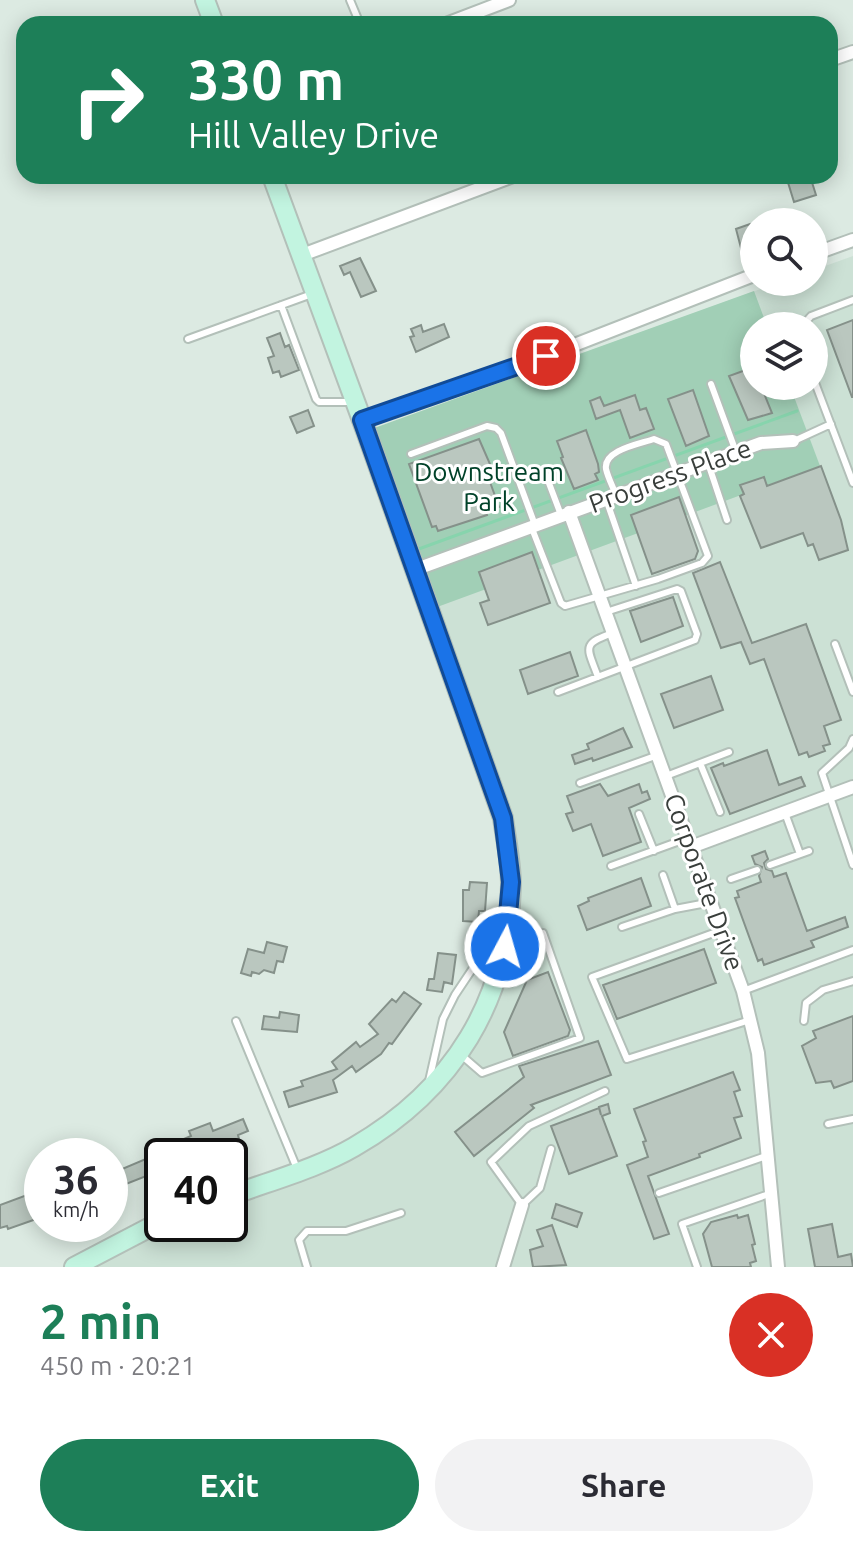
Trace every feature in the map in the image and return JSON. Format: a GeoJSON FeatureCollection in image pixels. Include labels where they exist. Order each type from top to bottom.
{"type":"FeatureCollection","features":[{"type":"Feature","properties":{"kind":"street"},"geometry":{"type":"LineString","coordinates":[[467,16],[509,0]]}},
{"type":"Feature","properties":{"kind":"street"},"geometry":{"type":"LineString","coordinates":[[248,1189],[351,1149],[399,1119],[427,1093],[460,1054],[484,1012],[507,938],[511,882],[503,818],[275,184]]}},
{"type":"Feature","properties":{"kind":"street"},"geometry":{"type":"LineString","coordinates":[[302,255],[492,184]]}},
{"type":"Feature","properties":{"kind":"street"},"geometry":{"type":"LineString","coordinates":[[828,249],[853,240]]}},
{"type":"Feature","properties":{"kind":"street"},"geometry":{"type":"LineString","coordinates":[[359,411],[546,356],[740,280]]}},
{"type":"Feature","properties":{"kind":"street","name":"Progress Place"},"geometry":{"type":"LineString","coordinates":[[414,570],[761,443],[793,441]]}},
{"type":"Feature","properties":{"kind":"street","name":"Corporate Drive"},"geometry":{"type":"LineString","coordinates":[[565,514],[606,612],[743,991],[758,1053],[778,1267]]}},
{"type":"Feature","properties":{"kind":"street"},"geometry":{"type":"LineString","coordinates":[[690,843],[853,787]]}},
{"type":"Feature","properties":{"kind":"street"},"geometry":{"type":"LineString","coordinates":[[503,1267],[522,1205]]}},
{"type":"Feature","properties":{"kind":"street"},"geometry":{"type":"LineString","coordinates":[[74,1267],[144,1230]]}},
{"type":"Feature","properties":{"kind":"lane"},"geometry":{"type":"LineString","coordinates":[[188,339],[316,293]]}},
{"type":"Feature","properties":{"kind":"lane"},"geometry":{"type":"LineString","coordinates":[[822,312],[853,300]]}},
{"type":"Feature","properties":{"kind":"lane"},"geometry":{"type":"LineString","coordinates":[[281,305],[319,402],[359,411]]}},
{"type":"Feature","properties":{"kind":"lane"},"geometry":{"type":"LineString","coordinates":[[711,384],[736,452]]}},
{"type":"Feature","properties":{"kind":"lane"},"geometry":{"type":"LineString","coordinates":[[822,400],[853,483]]}},
{"type":"Feature","properties":{"kind":"lane"},"geometry":{"type":"LineString","coordinates":[[793,441],[831,424]]}},
{"type":"Feature","properties":{"kind":"lane"},"geometry":{"type":"LineString","coordinates":[[411,454],[487,426],[496,428],[501,433],[561,603],[570,607],[600,596],[636,586],[702,563],[708,556],[666,444],[654,439],[612,455],[607,460],[611,497],[636,586]]}},
{"type":"Feature","properties":{"kind":"lane"},"geometry":{"type":"LineString","coordinates":[[708,462],[727,520]]}},
{"type":"Feature","properties":{"kind":"lane"},"geometry":{"type":"LineString","coordinates":[[544,470],[565,514]]}},
{"type":"Feature","properties":{"kind":"lane"},"geometry":{"type":"LineString","coordinates":[[558,692],[695,640],[697,634],[681,591],[671,589],[606,612]]}},
{"type":"Feature","properties":{"kind":"lane"},"geometry":{"type":"LineString","coordinates":[[598,677],[589,644],[613,633]]}},
{"type":"Feature","properties":{"kind":"lane"},"geometry":{"type":"LineString","coordinates":[[835,644],[853,692]]}},
{"type":"Feature","properties":{"kind":"lane"},"geometry":{"type":"LineString","coordinates":[[853,739],[849,748],[822,773],[853,865]]}},
{"type":"Feature","properties":{"kind":"lane"},"geometry":{"type":"LineString","coordinates":[[666,776],[729,752]]}},
{"type":"Feature","properties":{"kind":"lane"},"geometry":{"type":"LineString","coordinates":[[580,783],[658,755]]}},
{"type":"Feature","properties":{"kind":"lane"},"geometry":{"type":"LineString","coordinates":[[700,763],[720,812]]}},
{"type":"Feature","properties":{"kind":"lane"},"geometry":{"type":"LineString","coordinates":[[785,812],[800,854]]}},
{"type":"Feature","properties":{"kind":"lane"},"geometry":{"type":"LineString","coordinates":[[639,814],[654,851]]}},
{"type":"Feature","properties":{"kind":"lane"},"geometry":{"type":"LineString","coordinates":[[611,866],[690,843]]}},
{"type":"Feature","properties":{"kind":"lane"},"geometry":{"type":"LineString","coordinates":[[770,865],[809,851]]}},
{"type":"Feature","properties":{"kind":"lane"},"geometry":{"type":"LineString","coordinates":[[731,879],[757,870]]}},
{"type":"Feature","properties":{"kind":"lane"},"geometry":{"type":"LineString","coordinates":[[663,875],[675,909]]}},
{"type":"Feature","properties":{"kind":"lane"},"geometry":{"type":"LineString","coordinates":[[622,927],[675,909],[712,902]]}},
{"type":"Feature","properties":{"kind":"lane"},"geometry":{"type":"LineString","coordinates":[[722,930],[592,977],[627,1059],[750,1020]]}},
{"type":"Feature","properties":{"kind":"lane"},"geometry":{"type":"LineString","coordinates":[[427,1093],[443,1019],[481,956],[507,938],[543,933],[580,1038],[482,1073],[460,1054]]}},
{"type":"Feature","properties":{"kind":"lane"},"geometry":{"type":"LineString","coordinates":[[743,991],[853,950]]}},
{"type":"Feature","properties":{"kind":"lane"},"geometry":{"type":"LineString","coordinates":[[804,1021],[806,1003],[823,990],[853,981]]}},
{"type":"Feature","properties":{"kind":"lane"},"geometry":{"type":"LineString","coordinates":[[236,1021],[298,1171]]}},
{"type":"Feature","properties":{"kind":"lane"},"geometry":{"type":"LineString","coordinates":[[551,1149],[540,1188],[522,1205],[491,1162],[529,1126],[605,1091]]}},
{"type":"Feature","properties":{"kind":"lane"},"geometry":{"type":"LineString","coordinates":[[828,1124],[853,1119]]}},
{"type":"Feature","properties":{"kind":"lane"},"geometry":{"type":"LineString","coordinates":[[659,1193],[769,1155]]}},
{"type":"Feature","properties":{"kind":"lane"},"geometry":{"type":"LineString","coordinates":[[697,1267],[682,1224],[772,1193]]}},
{"type":"Feature","properties":{"kind":"lane"},"geometry":{"type":"LineString","coordinates":[[307,1267],[299,1240],[307,1231],[346,1231],[401,1213]]}},
{"type":"Feature","properties":{"kind":"shaded area"},"geometry":{"type":"Polygon","coordinates":[[[853,256],[853,1267],[71,1267],[144,1233],[144,1242],[248,1242],[248,1190],[328,1160],[408,1111],[490,998],[510,859],[365,432],[741,296],[828,296],[828,265],[853,256]]]}},
{"type":"Feature","properties":{"kind":"green space","name":"Downstream Park"},"geometry":{"type":"Polygon","coordinates":[[[740,296],[756,296],[762,312],[740,312],[740,400],[795,400],[820,466],[429,610],[366,431],[740,296]]]}},
{"type":"Feature","properties":{"kind":"building"},"geometry":{"type":"Polygon","coordinates":[[[788,184],[813,184],[816,195],[794,202],[788,184]]]}},
{"type":"Feature","properties":{"kind":"building"},"geometry":{"type":"Polygon","coordinates":[[[360,258],[376,291],[361,297],[350,272],[344,275],[340,266],[360,258]]]}},
{"type":"Feature","properties":{"kind":"building"},"geometry":{"type":"Polygon","coordinates":[[[853,320],[853,397],[828,333],[828,330],[853,320]]]}},
{"type":"Feature","properties":{"kind":"building"},"geometry":{"type":"Polygon","coordinates":[[[444,324],[449,337],[416,352],[410,337],[414,336],[411,329],[421,325],[423,332],[444,324]]]}},
{"type":"Feature","properties":{"kind":"building"},"geometry":{"type":"Polygon","coordinates":[[[280,333],[285,347],[289,345],[299,370],[281,377],[279,371],[273,373],[268,358],[274,356],[267,338],[280,333]]]}},
{"type":"Feature","properties":{"kind":"building"},"geometry":{"type":"Polygon","coordinates":[[[740,372],[740,400],[767,400],[772,413],[748,420],[729,376],[740,372]]]}},
{"type":"Feature","properties":{"kind":"building"},"geometry":{"type":"Polygon","coordinates":[[[693,390],[709,436],[686,446],[668,399],[693,390]]]}},
{"type":"Feature","properties":{"kind":"building"},"geometry":{"type":"Polygon","coordinates":[[[635,395],[640,410],[646,408],[654,429],[630,438],[620,410],[596,419],[590,401],[600,397],[604,406],[635,395]]]}},
{"type":"Feature","properties":{"kind":"building"},"geometry":{"type":"Polygon","coordinates":[[[308,410],[314,426],[297,433],[290,417],[308,410]]]}},
{"type":"Feature","properties":{"kind":"building"},"geometry":{"type":"Polygon","coordinates":[[[586,430],[598,464],[599,472],[595,474],[598,480],[574,489],[557,441],[586,430]]]}},
{"type":"Feature","properties":{"kind":"building"},"geometry":{"type":"Polygon","coordinates":[[[479,439],[497,480],[490,482],[499,507],[486,512],[487,515],[438,531],[436,526],[432,527],[409,464],[479,439]]]}},
{"type":"Feature","properties":{"kind":"building"},"geometry":{"type":"Polygon","coordinates":[[[821,466],[841,520],[848,550],[819,560],[813,544],[808,546],[803,533],[761,548],[740,496],[744,494],[740,485],[764,477],[767,486],[821,466]]]}},
{"type":"Feature","properties":{"kind":"building"},"geometry":{"type":"Polygon","coordinates":[[[679,497],[698,551],[695,559],[652,574],[631,515],[679,497]]]}},
{"type":"Feature","properties":{"kind":"building"},"geometry":{"type":"Polygon","coordinates":[[[532,552],[550,603],[488,625],[480,603],[489,600],[479,572],[532,552]]]}},
{"type":"Feature","properties":{"kind":"building"},"geometry":{"type":"Polygon","coordinates":[[[720,562],[752,643],[806,624],[841,720],[824,726],[830,744],[823,746],[825,751],[809,757],[807,752],[799,755],[764,659],[750,664],[741,642],[721,648],[693,573],[720,562]]]}},
{"type":"Feature","properties":{"kind":"building"},"geometry":{"type":"Polygon","coordinates":[[[673,597],[683,626],[641,642],[630,611],[673,597]]]}},
{"type":"Feature","properties":{"kind":"building"},"geometry":{"type":"Polygon","coordinates":[[[570,652],[578,676],[528,694],[520,670],[570,652]]]}},
{"type":"Feature","properties":{"kind":"building"},"geometry":{"type":"Polygon","coordinates":[[[711,676],[723,710],[674,728],[661,694],[711,676]]]}},
{"type":"Feature","properties":{"kind":"building"},"geometry":{"type":"Polygon","coordinates":[[[623,728],[632,747],[575,764],[572,755],[589,749],[587,744],[623,728]]]}},
{"type":"Feature","properties":{"kind":"building"},"geometry":{"type":"Polygon","coordinates":[[[767,750],[779,785],[801,777],[805,786],[730,814],[711,768],[767,750]]]}},
{"type":"Feature","properties":{"kind":"building"},"geometry":{"type":"Polygon","coordinates":[[[600,784],[608,796],[639,784],[642,793],[647,791],[650,799],[629,808],[641,842],[603,856],[591,824],[573,831],[566,814],[573,812],[567,796],[600,784]]]}},
{"type":"Feature","properties":{"kind":"building"},"geometry":{"type":"Polygon","coordinates":[[[765,851],[768,859],[764,863],[766,869],[772,871],[774,877],[786,873],[807,931],[845,917],[848,927],[811,941],[814,947],[764,965],[762,959],[758,961],[735,898],[739,897],[737,891],[761,882],[762,867],[755,864],[752,856],[765,851]]]}},
{"type":"Feature","properties":{"kind":"building"},"geometry":{"type":"Polygon","coordinates":[[[641,878],[651,906],[587,930],[578,906],[589,901],[588,898],[641,878]]]}},
{"type":"Feature","properties":{"kind":"building"},"geometry":{"type":"Polygon","coordinates":[[[470,882],[487,883],[485,911],[479,911],[478,922],[463,921],[463,890],[469,890],[470,882]]]}},
{"type":"Feature","properties":{"kind":"building"},"geometry":{"type":"Polygon","coordinates":[[[267,942],[287,947],[283,962],[277,961],[274,973],[264,970],[259,974],[252,972],[251,976],[241,973],[248,949],[264,953],[267,942]]]}},
{"type":"Feature","properties":{"kind":"building"},"geometry":{"type":"Polygon","coordinates":[[[704,949],[716,983],[617,1019],[603,985],[704,949]]]}},
{"type":"Feature","properties":{"kind":"building"},"geometry":{"type":"Polygon","coordinates":[[[438,953],[456,955],[452,984],[444,982],[442,992],[427,990],[429,979],[434,979],[438,953]]]}},
{"type":"Feature","properties":{"kind":"building"},"geometry":{"type":"Polygon","coordinates":[[[548,972],[570,1030],[568,1036],[513,1056],[504,1032],[527,980],[548,972]]]}},
{"type":"Feature","properties":{"kind":"building"},"geometry":{"type":"Polygon","coordinates":[[[404,992],[421,1004],[392,1044],[389,1043],[381,1054],[356,1072],[352,1066],[333,1080],[337,1092],[289,1107],[284,1092],[303,1086],[301,1081],[337,1069],[332,1062],[356,1042],[360,1047],[378,1034],[369,1024],[392,999],[396,1002],[404,992]]]}},
{"type":"Feature","properties":{"kind":"building"},"geometry":{"type":"Polygon","coordinates":[[[280,1012],[299,1015],[297,1032],[262,1029],[264,1016],[279,1018],[280,1012]]]}},
{"type":"Feature","properties":{"kind":"building"},"geometry":{"type":"Polygon","coordinates":[[[853,1016],[853,1081],[834,1088],[831,1081],[816,1083],[802,1046],[816,1038],[813,1031],[853,1016]]]}},
{"type":"Feature","properties":{"kind":"building"},"geometry":{"type":"Polygon","coordinates":[[[598,1041],[611,1075],[531,1105],[534,1108],[474,1156],[455,1132],[524,1077],[519,1066],[598,1041]]]}},
{"type":"Feature","properties":{"kind":"building"},"geometry":{"type":"Polygon","coordinates":[[[733,1072],[740,1090],[734,1092],[742,1116],[734,1118],[741,1138],[648,1176],[669,1234],[654,1239],[627,1165],[648,1157],[643,1142],[646,1141],[634,1109],[733,1072]]]}},
{"type":"Feature","properties":{"kind":"building"},"geometry":{"type":"Polygon","coordinates":[[[608,1104],[610,1113],[602,1116],[617,1156],[569,1174],[551,1126],[599,1108],[601,1115],[599,1107],[608,1104]]]}},
{"type":"Feature","properties":{"kind":"building"},"geometry":{"type":"Polygon","coordinates":[[[243,1119],[248,1131],[238,1135],[239,1138],[186,1138],[191,1136],[189,1131],[210,1123],[213,1131],[243,1119]]]}},
{"type":"Feature","properties":{"kind":"building"},"geometry":{"type":"Polygon","coordinates":[[[144,1160],[144,1177],[128,1183],[128,1166],[144,1160]]]}},
{"type":"Feature","properties":{"kind":"building"},"geometry":{"type":"Polygon","coordinates":[[[24,1196],[24,1223],[8,1229],[7,1226],[0,1228],[0,1205],[24,1196]]]}},
{"type":"Feature","properties":{"kind":"building"},"geometry":{"type":"Polygon","coordinates":[[[556,1204],[582,1213],[577,1227],[552,1218],[556,1204]]]}},
{"type":"Feature","properties":{"kind":"building"},"geometry":{"type":"Polygon","coordinates":[[[737,1215],[738,1218],[748,1215],[756,1261],[750,1263],[751,1267],[712,1267],[703,1234],[711,1222],[737,1215]]]}},
{"type":"Feature","properties":{"kind":"building"},"geometry":{"type":"Polygon","coordinates":[[[832,1224],[838,1257],[851,1254],[853,1267],[815,1267],[808,1229],[832,1224]]]}},
{"type":"Feature","properties":{"kind":"building"},"geometry":{"type":"Polygon","coordinates":[[[552,1225],[566,1265],[533,1267],[530,1250],[543,1246],[537,1230],[552,1225]]]}},
{"type":"Feature","properties":{"kind":"waterway"},"geometry":{"type":"LineString","coordinates":[[416,550],[797,411]]}},
{"type":"Feature","properties":{"kind":"route"},"geometry":{"type":"LineString","coordinates":[[505,947],[511,882],[503,818],[362,420],[546,356]]}}]}
